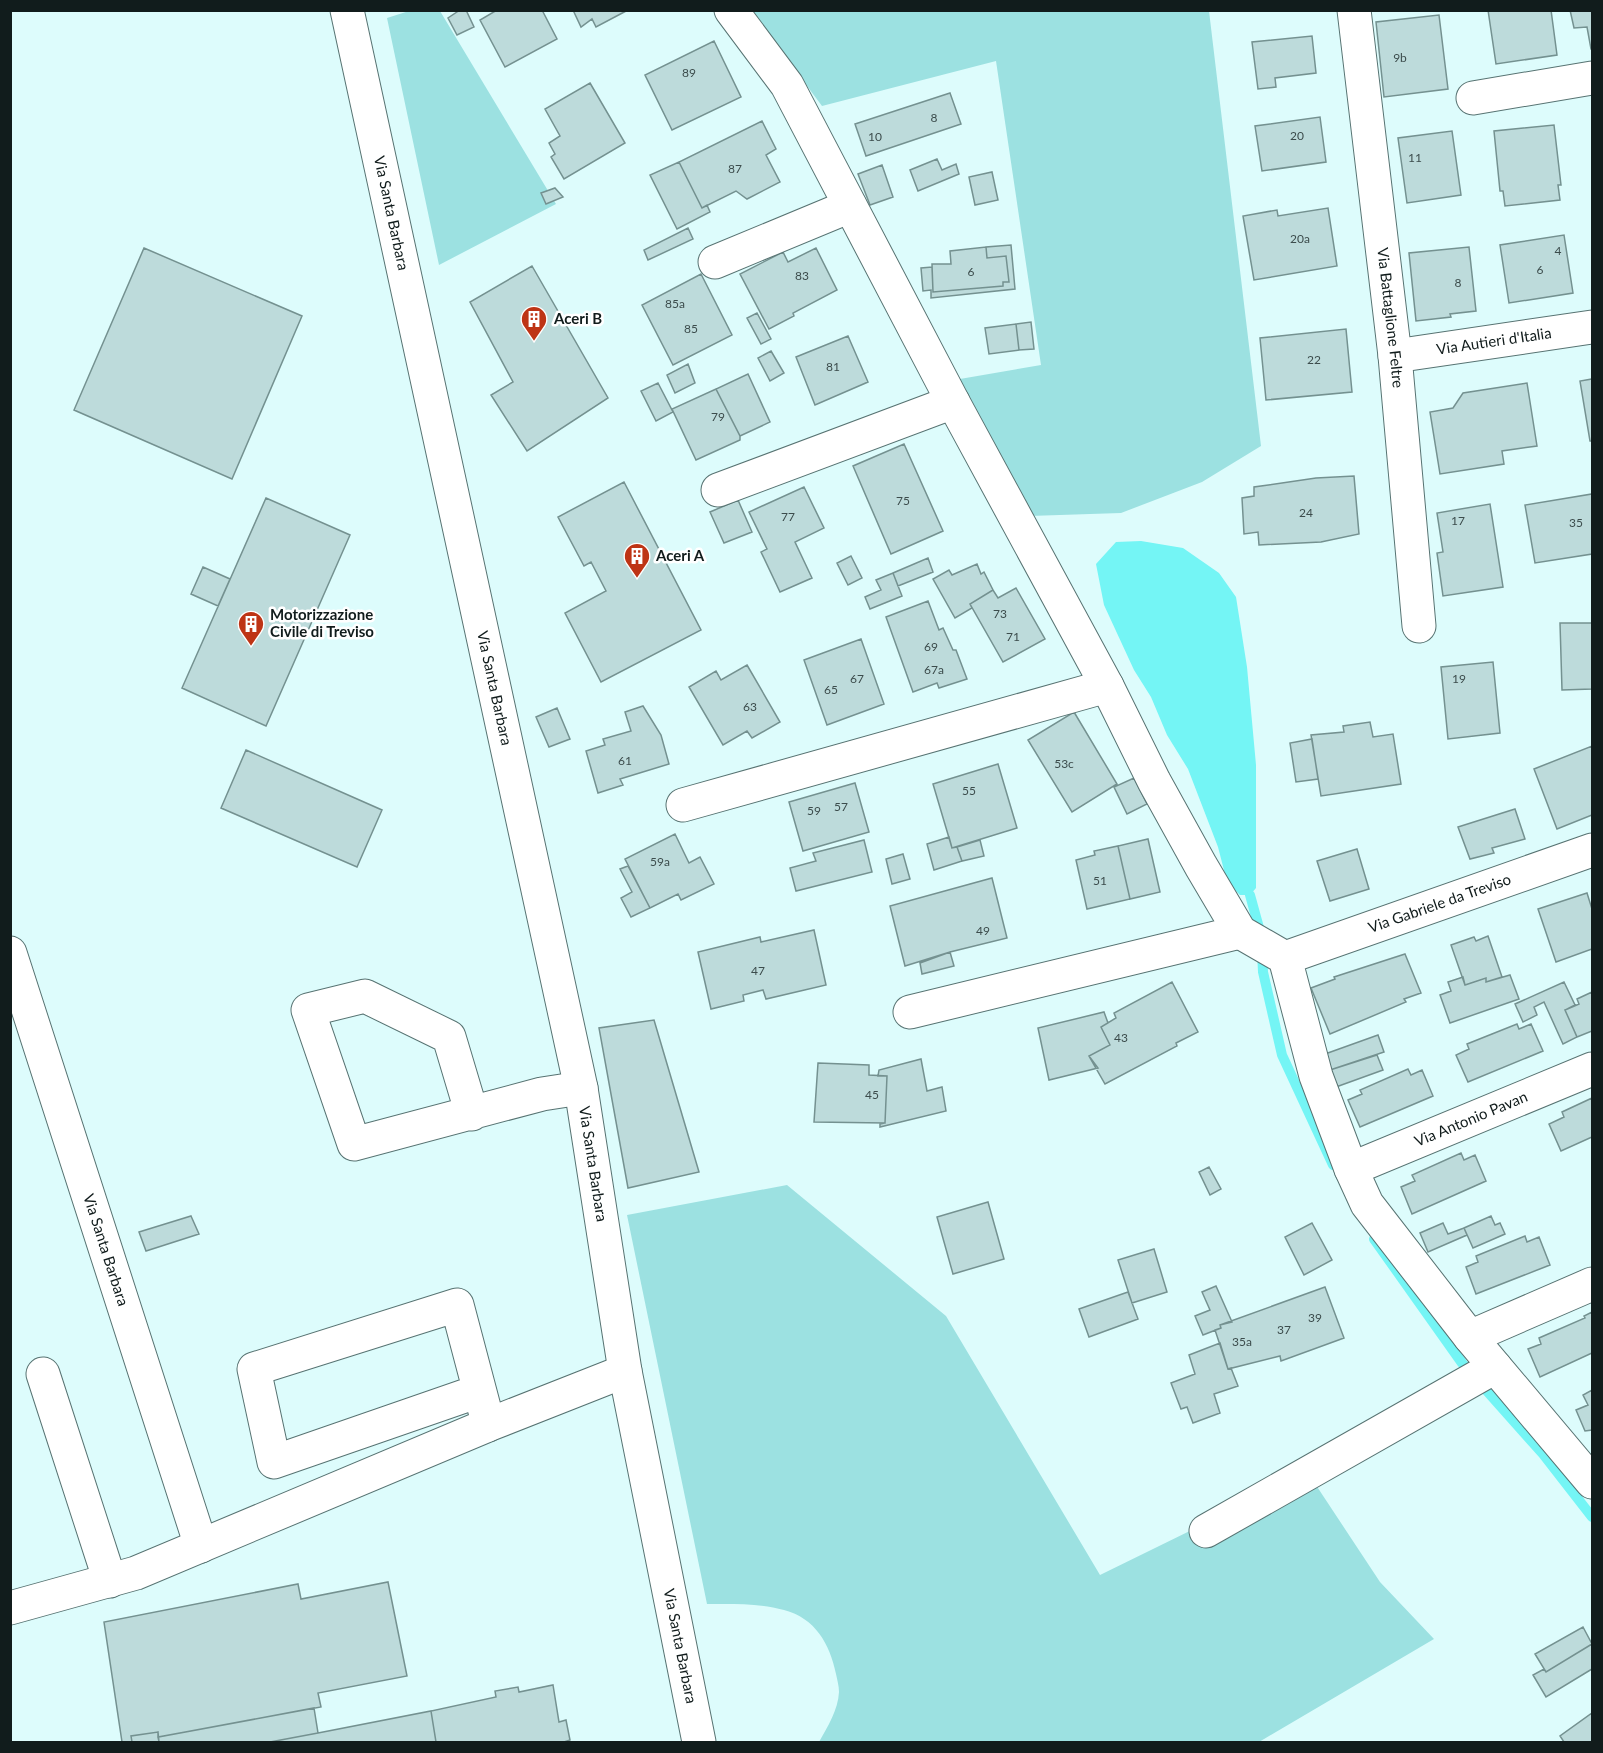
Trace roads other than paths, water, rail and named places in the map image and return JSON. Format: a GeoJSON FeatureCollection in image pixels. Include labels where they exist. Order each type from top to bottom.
{"type":"FeatureCollection","features":[{"type":"Feature","properties":{"kind":"street","name":"Via Santa Barbara"},"geometry":{"type":"LineString","coordinates":[[347,10],[581,1088],[625,1371],[699,1743]]}},
{"type":"Feature","properties":{"kind":"street"},"geometry":{"type":"LineString","coordinates":[[731,10],[787,85],[953,402],[1107,686],[1154,781],[1201,866],[1262,945],[1367,1204],[1470,1337],[1482,1375],[1593,1482]]}},
{"type":"Feature","properties":{"kind":"street","name":"Via Battaglione Feltre"},"geometry":{"type":"LineString","coordinates":[[1354,10],[1395,356],[1419,626]]}},
{"type":"Feature","properties":{"kind":"street"},"geometry":{"type":"LineString","coordinates":[[1473,98],[1593,78]]}},
{"type":"Feature","properties":{"kind":"street"},"geometry":{"type":"LineString","coordinates":[[715,262],[850,206]]}},
{"type":"Feature","properties":{"kind":"street","name":"Via Autieri d'Italia"},"geometry":{"type":"LineString","coordinates":[[1395,356],[1593,327]]}},
{"type":"Feature","properties":{"kind":"street"},"geometry":{"type":"LineString","coordinates":[[718,490],[953,402]]}},
{"type":"Feature","properties":{"kind":"street"},"geometry":{"type":"LineString","coordinates":[[683,805],[1107,686]]}},
{"type":"Feature","properties":{"kind":"street","name":"Via Gabriele da Treviso"},"geometry":{"type":"LineString","coordinates":[[910,1012],[1262,945],[1593,850]]}},
{"type":"Feature","properties":{"kind":"street","name":"Via Santa Barbara"},"geometry":{"type":"LineString","coordinates":[[10,953],[201,1546]]}},
{"type":"Feature","properties":{"kind":"street"},"geometry":{"type":"LineString","coordinates":[[472,1114],[448,1037],[366,996],[308,1010],[354,1144],[472,1114],[542,1094],[581,1088]]}},
{"type":"Feature","properties":{"kind":"street","name":"Via Antonio Pavan"},"geometry":{"type":"LineString","coordinates":[[1351,1169],[1593,1070]]}},
{"type":"Feature","properties":{"kind":"street"},"geometry":{"type":"LineString","coordinates":[[1470,1337],[1593,1284]]}},
{"type":"Feature","properties":{"kind":"street"},"geometry":{"type":"LineString","coordinates":[[479,1391],[274,1462],[254,1369],[457,1305],[488,1425]]}},
{"type":"Feature","properties":{"kind":"street"},"geometry":{"type":"LineString","coordinates":[[10,1608],[136,1574],[488,1425],[625,1371]]}},
{"type":"Feature","properties":{"kind":"street"},"geometry":{"type":"LineString","coordinates":[[43,1374],[110,1581]]}},
{"type":"Feature","properties":{"kind":"street"},"geometry":{"type":"LineString","coordinates":[[1206,1530],[1482,1375]]}},
{"type":"Feature","properties":{"kind":"waterway"},"geometry":{"type":"LineString","coordinates":[[1250,895],[1261,935]]}},
{"type":"Feature","properties":{"kind":"waterway"},"geometry":{"type":"LineString","coordinates":[[1262,951],[1263,972],[1282,1055],[1333,1165]]}},
{"type":"Feature","properties":{"kind":"waterway"},"geometry":{"type":"LineString","coordinates":[[1374,1239],[1462,1363],[1543,1454],[1592,1517]]}},
{"type":"Feature","properties":{"kind":"place","name":"Aceri B"},"geometry":{"type":"Point","coordinates":[534,342]}},
{"type":"Feature","properties":{"kind":"place","name":"Aceri A"},"geometry":{"type":"Point","coordinates":[637,579]}},
{"type":"Feature","properties":{"kind":"place","name":"Motorizzazione Civile di Treviso"},"geometry":{"type":"Point","coordinates":[251,647]}}]}
